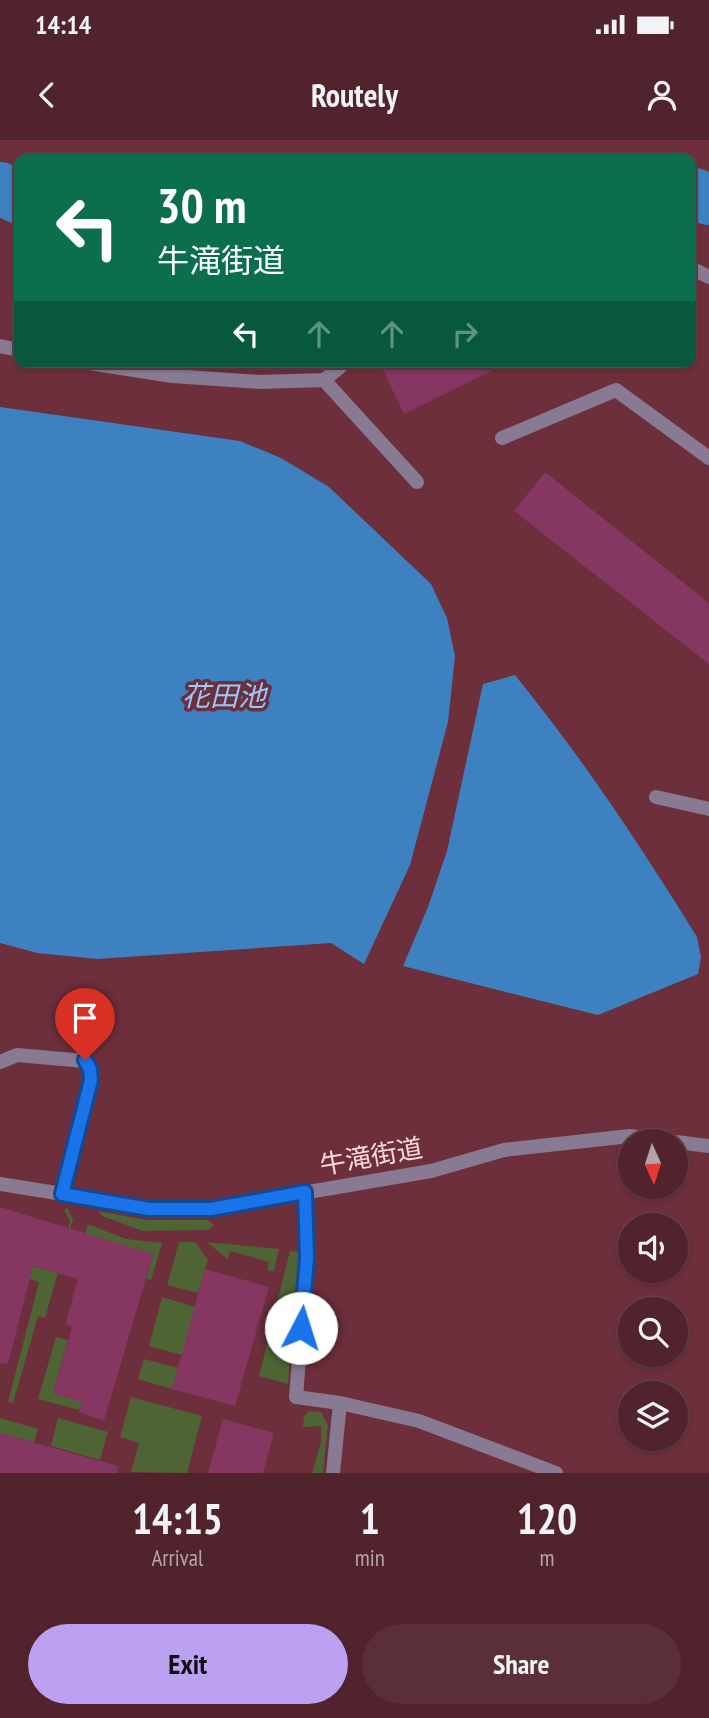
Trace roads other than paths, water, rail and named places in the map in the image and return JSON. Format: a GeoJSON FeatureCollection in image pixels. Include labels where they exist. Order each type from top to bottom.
{"type":"FeatureCollection","features":[{"type":"Feature","properties":{"kind":"street"},"geometry":{"type":"LineString","coordinates":[[121,368],[172,376],[260,382],[324,380],[338,368]]}},
{"type":"Feature","properties":{"kind":"street"},"geometry":{"type":"LineString","coordinates":[[324,380],[417,482]]}},
{"type":"Feature","properties":{"kind":"street"},"geometry":{"type":"LineString","coordinates":[[502,438],[616,390],[697,446],[709,458]]}},
{"type":"Feature","properties":{"kind":"street"},"geometry":{"type":"LineString","coordinates":[[656,797],[709,809]]}},
{"type":"Feature","properties":{"kind":"street"},"geometry":{"type":"LineString","coordinates":[[0,1062],[17,1055],[85,1060],[90,1069],[91,1080],[62,1194]]}},
{"type":"Feature","properties":{"kind":"street","name":"牛滝街道"},"geometry":{"type":"LineString","coordinates":[[0,1184],[149,1209],[211,1209],[431,1171],[504,1150],[618,1137]]}},
{"type":"Feature","properties":{"kind":"street"},"geometry":{"type":"LineString","coordinates":[[688,1143],[709,1146]]}},
{"type":"Feature","properties":{"kind":"street"},"geometry":{"type":"LineString","coordinates":[[305,1192],[307,1258],[296,1397],[340,1403],[419,1421],[556,1473]]}},
{"type":"Feature","properties":{"kind":"street"},"geometry":{"type":"LineString","coordinates":[[333,1473],[340,1403]]}},
{"type":"Feature","properties":{"kind":"water","name":"花田池"},"geometry":{"type":"Polygon","coordinates":[[[0,407],[240,441],[281,458],[329,487],[431,584],[447,618],[455,656],[448,722],[410,865],[364,964],[331,943],[97,959],[37,953],[0,943],[0,407]]]}},
{"type":"Feature","properties":{"kind":"water"},"geometry":{"type":"Polygon","coordinates":[[[515,675],[610,803],[697,937],[701,957],[698,974],[598,1015],[403,966],[428,907],[447,851],[483,684],[515,675]]]}},
{"type":"Feature","properties":{"kind":"waterway"},"geometry":{"type":"LineString","coordinates":[[0,188],[14,195]]}},
{"type":"Feature","properties":{"kind":"waterway"},"geometry":{"type":"LineString","coordinates":[[696,195],[709,199]]}}]}
